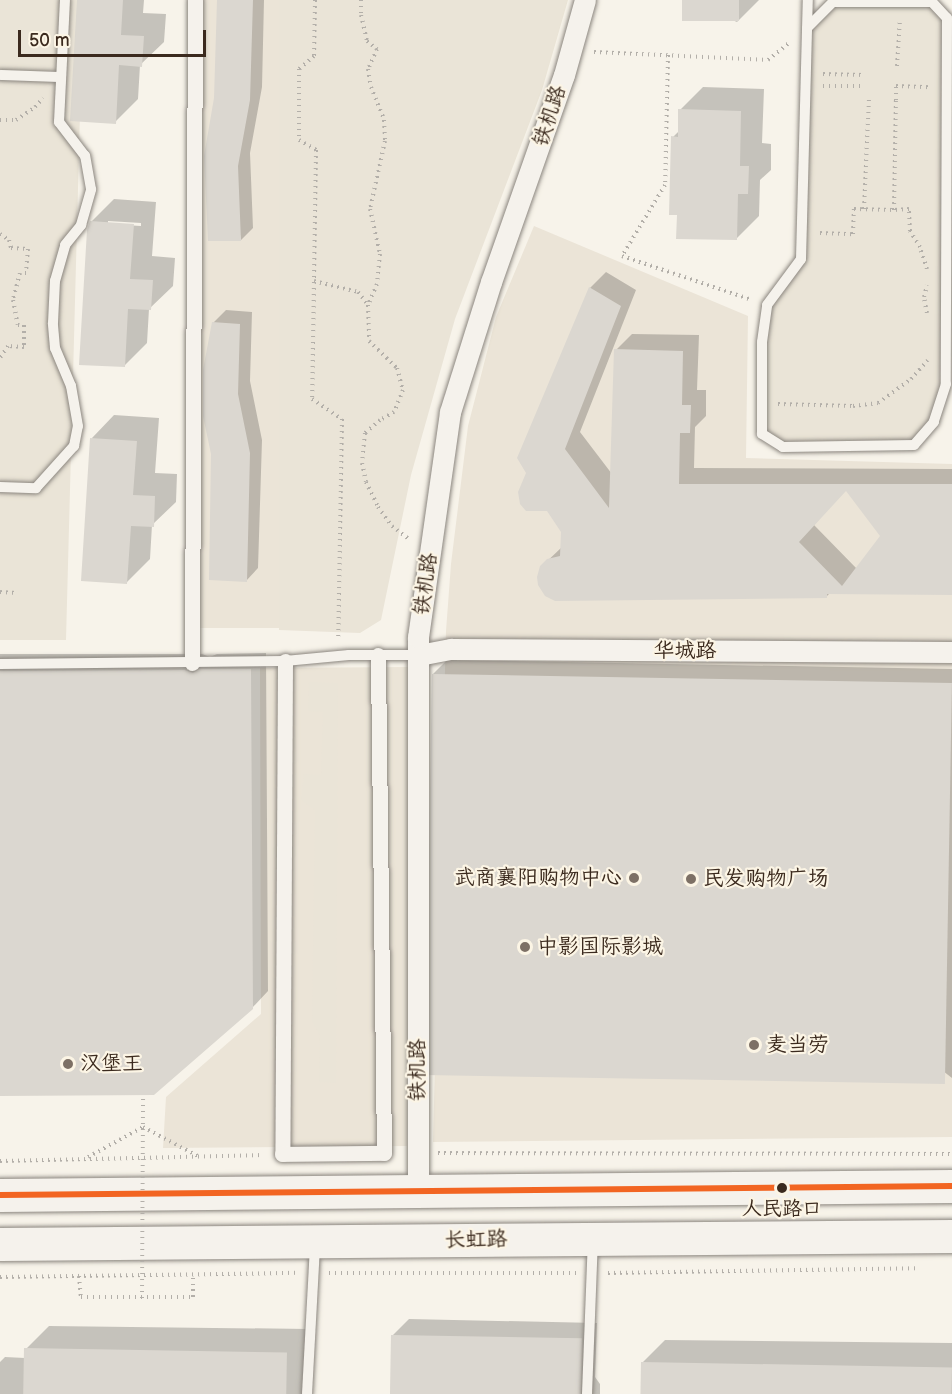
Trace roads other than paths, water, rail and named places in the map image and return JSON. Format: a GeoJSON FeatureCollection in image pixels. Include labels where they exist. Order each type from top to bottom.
{"type":"FeatureCollection","features":[{"type":"Feature","properties":{"kind":"highway"},"geometry":{"type":"LineString","coordinates":[[0,1195],[952,1186]]}},
{"type":"Feature","properties":{"kind":"highway","name":"长虹路"},"geometry":{"type":"LineString","coordinates":[[0,1244],[314,1257],[594,1239],[952,1236]]}},
{"type":"Feature","properties":{"kind":"street"},"geometry":{"type":"LineString","coordinates":[[192,663],[195,0]]}},
{"type":"Feature","properties":{"kind":"street","name":"铁机路"},"geometry":{"type":"LineString","coordinates":[[418,1191],[418,637],[450,412],[491,282],[526,187],[571,51],[585,0]]}},
{"type":"Feature","properties":{"kind":"street","name":"华城路"},"geometry":{"type":"LineString","coordinates":[[419,656],[452,649],[862,660],[952,652]]}},
{"type":"Feature","properties":{"kind":"street"},"geometry":{"type":"LineString","coordinates":[[285,662],[282,1154],[384,1153],[378,655]]}},
{"type":"Feature","properties":{"kind":"lane"},"geometry":{"type":"LineString","coordinates":[[0,487],[36,488],[74,446],[78,426],[71,386],[55,348],[55,281],[65,245],[81,225],[91,189],[85,156],[59,122],[65,0]]}},
{"type":"Feature","properties":{"kind":"lane"},"geometry":{"type":"LineString","coordinates":[[807,28],[833,2],[901,4],[932,2],[947,18],[946,384],[934,422],[914,445],[783,447],[762,434],[762,342],[766,305],[801,259],[805,80],[808,0]]}},
{"type":"Feature","properties":{"kind":"lane"},"geometry":{"type":"LineString","coordinates":[[0,75],[61,77]]}},
{"type":"Feature","properties":{"kind":"lane"},"geometry":{"type":"LineString","coordinates":[[0,664],[285,662],[378,655],[419,656]]}},
{"type":"Feature","properties":{"kind":"lane"},"geometry":{"type":"LineString","coordinates":[[587,1394],[594,1239]]}},
{"type":"Feature","properties":{"kind":"lane"},"geometry":{"type":"LineString","coordinates":[[307,1394],[314,1257]]}},
{"type":"Feature","properties":{"kind":"place","name":"武商襄阳购物中心"},"geometry":{"type":"Point","coordinates":[634,878]}},
{"type":"Feature","properties":{"kind":"place","name":"民发购物广场"},"geometry":{"type":"Point","coordinates":[691,879]}},
{"type":"Feature","properties":{"kind":"place","name":"中影国际影城"},"geometry":{"type":"Point","coordinates":[525,947]}},
{"type":"Feature","properties":{"kind":"place","name":"麦当劳"},"geometry":{"type":"Point","coordinates":[754,1045]}},
{"type":"Feature","properties":{"kind":"place","name":"汉堡王"},"geometry":{"type":"Point","coordinates":[68,1064]}},
{"type":"Feature","properties":{"kind":"place","name":"人民路口"},"geometry":{"type":"Point","coordinates":[782,1188]}}]}
